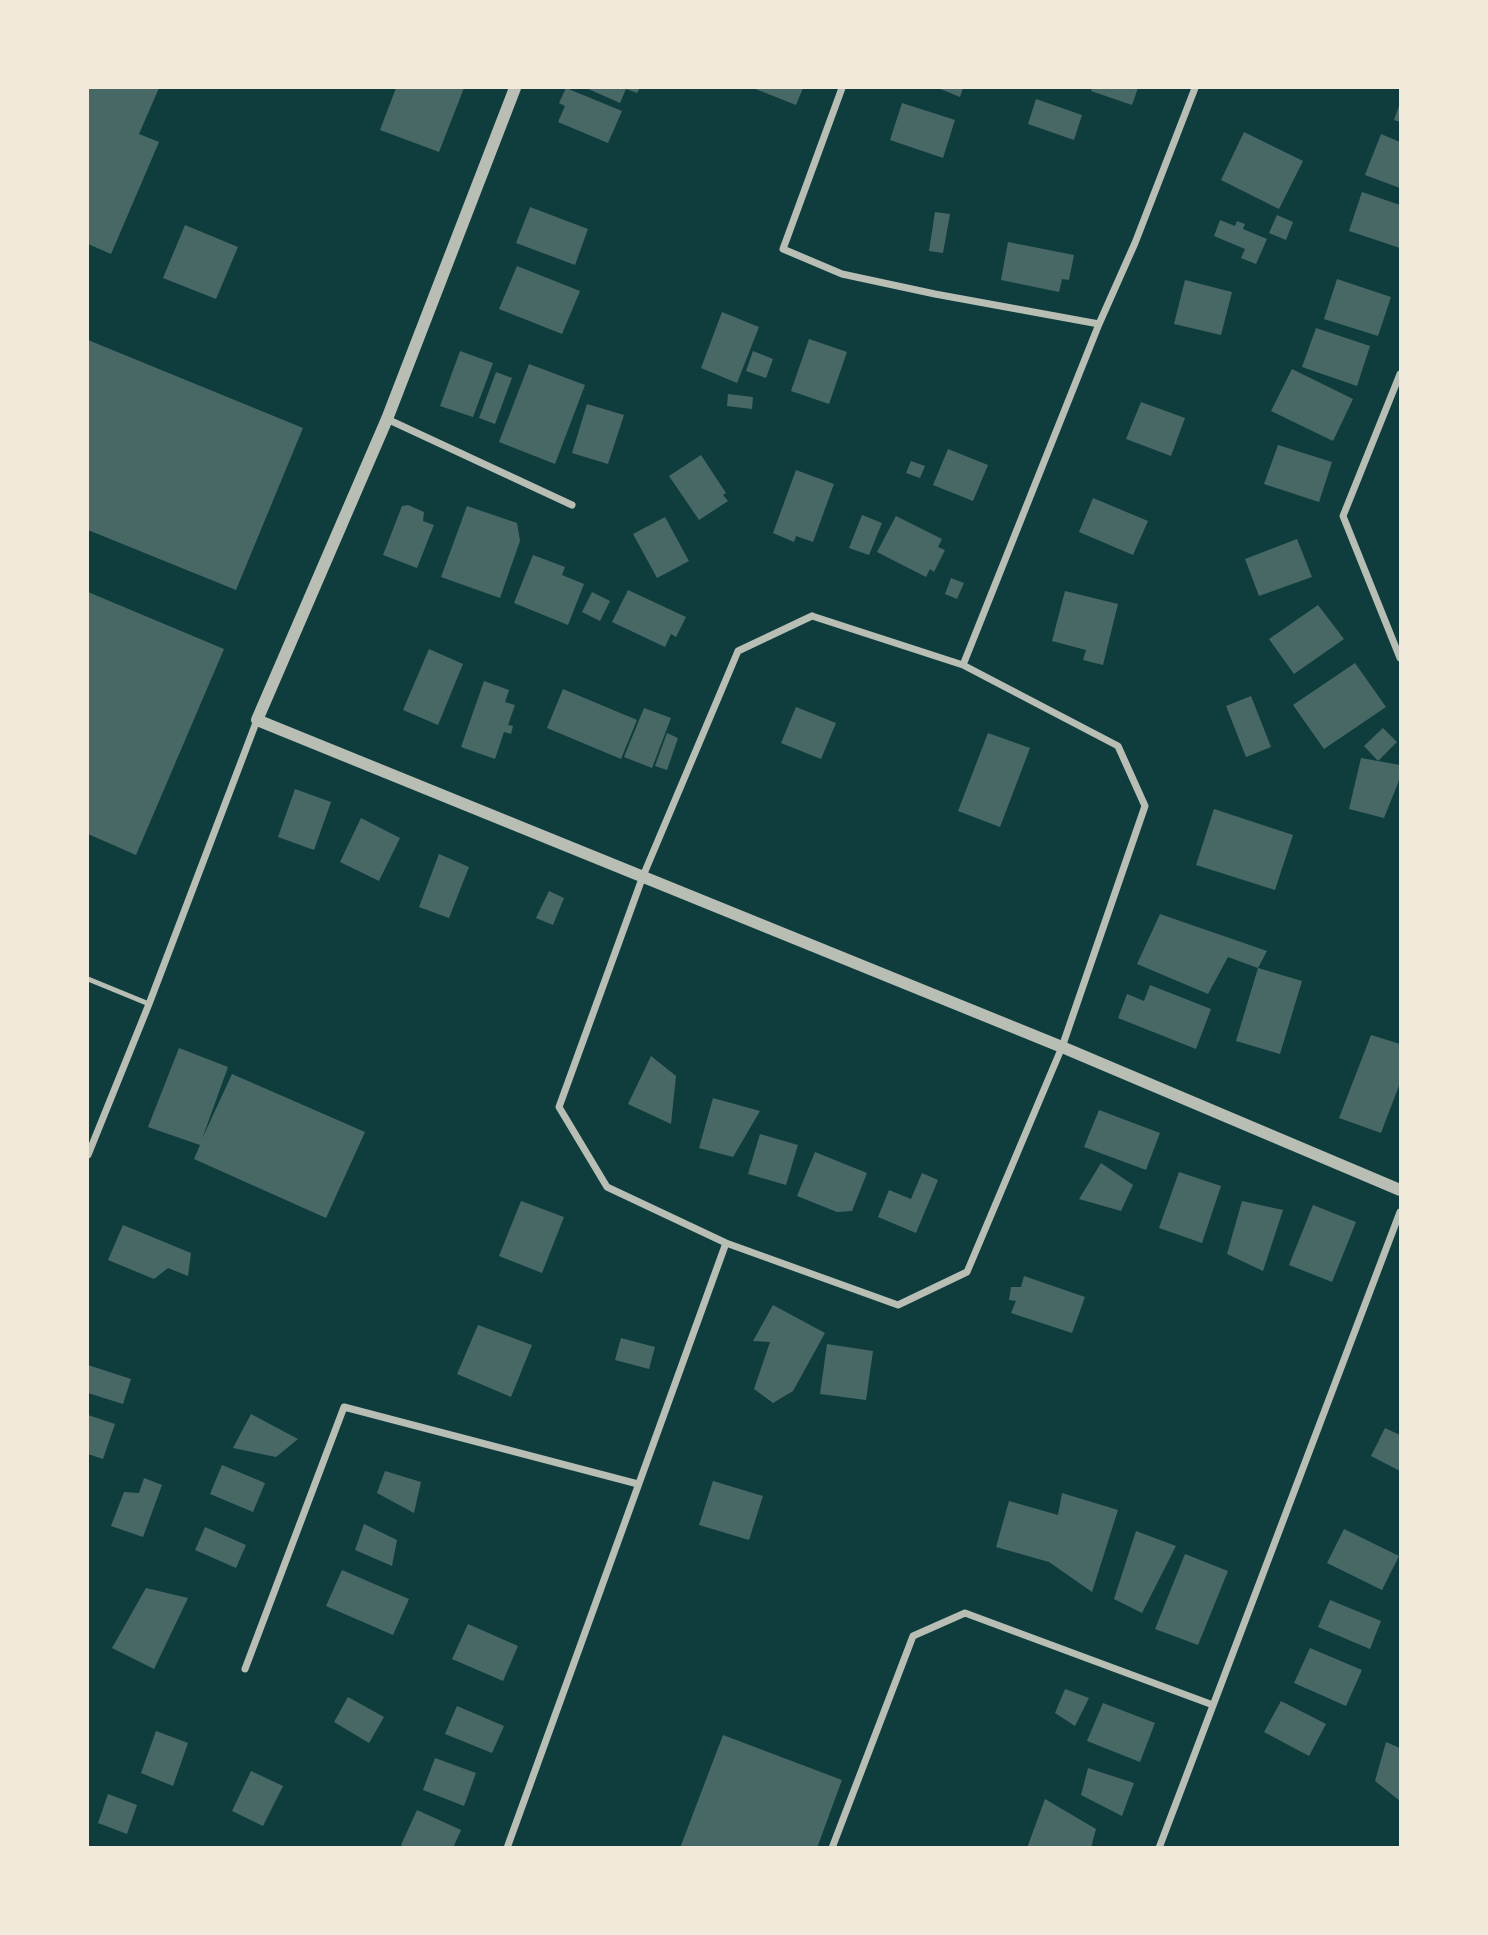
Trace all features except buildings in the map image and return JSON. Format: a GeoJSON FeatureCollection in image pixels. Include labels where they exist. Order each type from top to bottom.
{"type":"FeatureCollection","features":[{"type":"Feature","properties":{"kind":"street"},"geometry":{"type":"LineString","coordinates":[[88,1155],[149,1004],[257,720],[387,419],[515,88]]}},
{"type":"Feature","properties":{"kind":"street"},"geometry":{"type":"LineString","coordinates":[[842,88],[783,249],[842,274],[1099,324]]}},
{"type":"Feature","properties":{"kind":"street"},"geometry":{"type":"LineString","coordinates":[[963,665],[1099,324],[1135,243],[1195,88]]}},
{"type":"Feature","properties":{"kind":"street"},"geometry":{"type":"LineString","coordinates":[[1401,374],[1343,516],[1401,659]]}},
{"type":"Feature","properties":{"kind":"street"},"geometry":{"type":"LineString","coordinates":[[387,419],[572,505]]}},
{"type":"Feature","properties":{"kind":"street"},"geometry":{"type":"LineString","coordinates":[[812,616],[963,665],[1118,746],[1145,807],[1062,1047],[967,1272],[898,1305],[726,1242],[607,1186],[559,1107],[643,876],[738,651],[812,616]]}},
{"type":"Feature","properties":{"kind":"street"},"geometry":{"type":"LineString","coordinates":[[257,720],[1062,1047],[1401,1190]]}},
{"type":"Feature","properties":{"kind":"street"},"geometry":{"type":"LineString","coordinates":[[1159,1847],[1401,1212]]}},
{"type":"Feature","properties":{"kind":"street"},"geometry":{"type":"LineString","coordinates":[[507,1847],[726,1242]]}},
{"type":"Feature","properties":{"kind":"street"},"geometry":{"type":"LineString","coordinates":[[245,1669],[344,1407],[638,1484]]}},
{"type":"Feature","properties":{"kind":"street"},"geometry":{"type":"LineString","coordinates":[[832,1847],[914,1636],[965,1613],[1213,1705]]}},
{"type":"Feature","properties":{"kind":"lane"},"geometry":{"type":"LineString","coordinates":[[88,979],[149,1004]]}}]}
